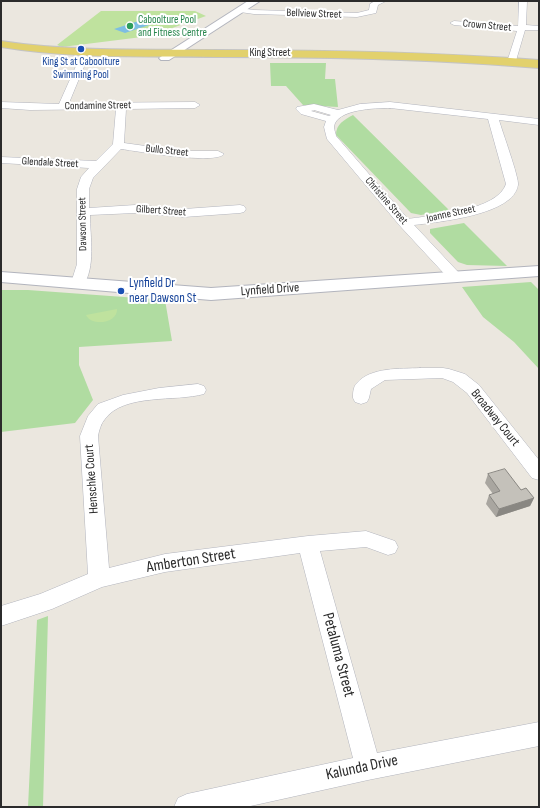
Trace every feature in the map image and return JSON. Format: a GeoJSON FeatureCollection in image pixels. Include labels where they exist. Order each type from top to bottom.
{"type":"FeatureCollection","features":[{"type":"Feature","properties":{"kind":"main road","name":"King Street"},"geometry":{"type":"LineString","coordinates":[[1,44],[65,52],[403,59],[466,62],[539,69]]}},
{"type":"Feature","properties":{"kind":"main road","name":"King Street"},"geometry":{"type":"LineString","coordinates":[[1,50],[84,58],[169,55],[369,54],[539,64]]}},
{"type":"Feature","properties":{"kind":"street"},"geometry":{"type":"LineString","coordinates":[[169,55],[255,1]]}},
{"type":"Feature","properties":{"kind":"street","name":"Bellview Street"},"geometry":{"type":"LineString","coordinates":[[240,10],[254,12],[357,15],[373,11],[374,4],[382,1]]}},
{"type":"Feature","properties":{"kind":"street"},"geometry":{"type":"LineString","coordinates":[[512,62],[522,28],[523,1]]}},
{"type":"Feature","properties":{"kind":"street","name":"Crown Street"},"geometry":{"type":"LineString","coordinates":[[454,23],[539,28]]}},
{"type":"Feature","properties":{"kind":"street"},"geometry":{"type":"LineString","coordinates":[[63,107],[84,58]]}},
{"type":"Feature","properties":{"kind":"street","name":"Condamine Street"},"geometry":{"type":"LineString","coordinates":[[1,106],[30,108],[195,105]]}},
{"type":"Feature","properties":{"kind":"street","name":"Christine Street"},"geometry":{"type":"LineString","coordinates":[[455,277],[404,223],[331,137],[329,127],[337,117],[355,108],[374,105],[390,105],[539,122]]}},
{"type":"Feature","properties":{"kind":"street"},"geometry":{"type":"LineString","coordinates":[[118,145],[121,106]]}},
{"type":"Feature","properties":{"kind":"street","name":"Joanne Street"},"geometry":{"type":"LineString","coordinates":[[404,223],[467,213],[496,203],[509,193],[512,184],[492,116]]}},
{"type":"Feature","properties":{"kind":"street","name":"Bullo Street"},"geometry":{"type":"LineString","coordinates":[[118,145],[167,153],[218,154]]}},
{"type":"Feature","properties":{"kind":"street","name":"Dawson Street"},"geometry":{"type":"LineString","coordinates":[[78,283],[84,264],[84,183],[87,177],[118,145]]}},
{"type":"Feature","properties":{"kind":"street","name":"Glendale Street"},"geometry":{"type":"LineString","coordinates":[[1,160],[99,165]]}},
{"type":"Feature","properties":{"kind":"street","name":"Gilbert Street"},"geometry":{"type":"LineString","coordinates":[[83,212],[135,209],[184,213],[240,209]]}},
{"type":"Feature","properties":{"kind":"street","name":"Lynfield Drive"},"geometry":{"type":"LineString","coordinates":[[1,277],[211,294],[539,271]]}},
{"type":"Feature","properties":{"kind":"street","name":"Broadway Court"},"geometry":{"type":"LineString","coordinates":[[361,398],[363,386],[382,376],[420,372],[443,373],[459,378],[473,389],[539,473]]}},
{"type":"Feature","properties":{"kind":"street","name":"Henschke Court"},"geometry":{"type":"LineString","coordinates":[[99,579],[89,436],[98,415],[114,403],[137,396],[198,390]]}},
{"type":"Feature","properties":{"kind":"street","name":"Amberton Street"},"geometry":{"type":"LineString","coordinates":[[1,616],[44,602],[99,579],[165,563],[308,544],[366,539],[388,547]]}},
{"type":"Feature","properties":{"kind":"street","name":"Petaluma Street"},"geometry":{"type":"LineString","coordinates":[[308,544],[368,767]]}},
{"type":"Feature","properties":{"kind":"street","name":"Kalunda Drive"},"geometry":{"type":"LineString","coordinates":[[187,807],[368,767],[539,734]]}},
{"type":"Feature","properties":{"kind":"green space","name":"Caboolture Pool and Fitness Centre"},"geometry":{"type":"Polygon","coordinates":[[[101,11],[195,11],[206,16],[150,36],[62,47],[57,45],[101,11]]]}},
{"type":"Feature","properties":{"kind":"green space"},"geometry":{"type":"Polygon","coordinates":[[[270,63],[326,63],[325,79],[335,79],[338,107],[303,105],[286,86],[271,86],[270,63]]]}},
{"type":"Feature","properties":{"kind":"green space"},"geometry":{"type":"Polygon","coordinates":[[[353,115],[449,210],[421,215],[411,213],[336,135],[339,125],[353,115]]]}},
{"type":"Feature","properties":{"kind":"green space"},"geometry":{"type":"Polygon","coordinates":[[[464,223],[507,266],[467,265],[458,262],[430,233],[430,229],[464,223]]]}},
{"type":"Feature","properties":{"kind":"green space"},"geometry":{"type":"Polygon","coordinates":[[[531,282],[539,290],[539,369],[514,342],[483,317],[462,287],[531,282]]]}},
{"type":"Feature","properties":{"kind":"green space"},"geometry":{"type":"Polygon","coordinates":[[[1,290],[28,290],[165,300],[172,341],[79,347],[79,365],[93,400],[75,423],[1,432],[1,290]]]}},
{"type":"Feature","properties":{"kind":"green space"},"geometry":{"type":"Polygon","coordinates":[[[117,309],[113,318],[104,322],[94,321],[89,319],[86,315],[117,309]]]}},
{"type":"Feature","properties":{"kind":"green space"},"geometry":{"type":"Polygon","coordinates":[[[48,616],[43,807],[28,807],[37,620],[48,616]]]}},
{"type":"Feature","properties":{"kind":"water"},"geometry":{"type":"Polygon","coordinates":[[[154,16],[164,20],[125,33],[114,29],[154,16]]]}},
{"type":"Feature","properties":{"kind":"building"},"geometry":{"type":"Polygon","coordinates":[[[505,469],[521,490],[526,488],[534,498],[499,509],[489,495],[500,491],[488,474],[505,469]]]}},
{"type":"Feature","properties":{"kind":"place","name":"Caboolture Pool and Fitness Centre"},"geometry":{"type":"Point","coordinates":[130,26]}},
{"type":"Feature","properties":{"kind":"place","name":"King St at Caboolture Swimming Pool"},"geometry":{"type":"Point","coordinates":[81,49]}},
{"type":"Feature","properties":{"kind":"place","name":"Lynfield Dr near Dawson St"},"geometry":{"type":"Point","coordinates":[121,291]}}]}
